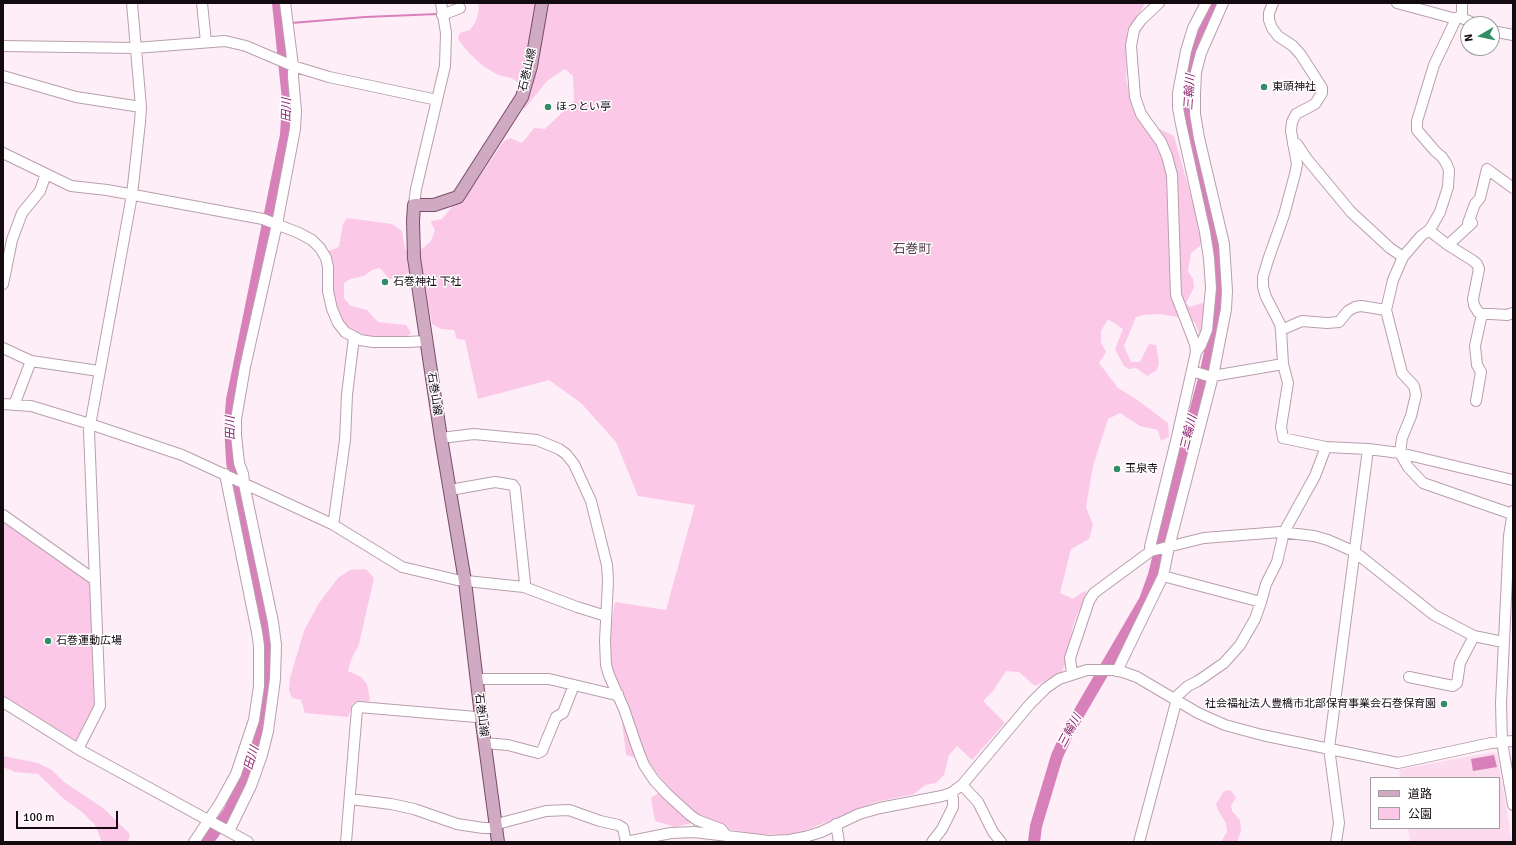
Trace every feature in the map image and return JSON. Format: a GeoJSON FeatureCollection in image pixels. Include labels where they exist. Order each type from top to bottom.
{"type":"FeatureCollection","features":[{"type":"Feature","properties":{"kind":"main road","name":"石巻山線"},"geometry":{"type":"LineString","coordinates":[[498,842],[484,743],[465,581],[426,341],[412,238],[414,204],[434,205],[458,197],[497,138],[522,96],[531,66],[542,3]]}},
{"type":"Feature","properties":{"kind":"street"},"geometry":{"type":"LineString","coordinates":[[78,749],[100,706],[89,431],[132,195],[141,107],[132,3]]}},
{"type":"Feature","properties":{"kind":"street"},"geometry":{"type":"LineString","coordinates":[[202,3],[206,42]]}},
{"type":"Feature","properties":{"kind":"street"},"geometry":{"type":"LineString","coordinates":[[227,830],[252,786],[262,755],[273,702],[276,654],[273,622],[242,482],[243,474],[239,463],[236,419],[245,367],[295,128],[296,111],[285,3]]}},
{"type":"Feature","properties":{"kind":"street"},"geometry":{"type":"LineString","coordinates":[[414,204],[445,66],[447,51],[446,33],[441,3]]}},
{"type":"Feature","properties":{"kind":"street"},"geometry":{"type":"LineString","coordinates":[[1152,550],[1150,546],[1195,372],[1196,352],[1195,344],[1176,295],[1172,175],[1167,156],[1161,142],[1141,114],[1135,97],[1131,46],[1134,30],[1141,20],[1159,3]]}},
{"type":"Feature","properties":{"kind":"street"},"geometry":{"type":"LineString","coordinates":[[1196,352],[1201,345],[1207,330],[1210,288],[1209,258],[1205,232],[1181,124],[1178,108],[1178,93],[1186,51],[1193,28],[1206,3]]}},
{"type":"Feature","properties":{"kind":"street"},"geometry":{"type":"LineString","coordinates":[[1115,670],[1163,576],[1168,547],[1226,309],[1227,291],[1224,244],[1199,138],[1195,114],[1194,94],[1196,72],[1200,53],[1223,3]]}},
{"type":"Feature","properties":{"kind":"street"},"geometry":{"type":"LineString","coordinates":[[1273,3],[1269,13],[1269,20],[1272,28],[1278,36],[1294,46],[1322,88],[1320,98],[1314,104],[1296,114],[1292,122],[1291,131],[1297,164],[1284,215],[1268,260],[1264,277],[1263,287],[1266,297],[1280,324],[1284,364],[1288,383],[1282,421],[1283,438],[1326,447],[1368,449],[1400,453],[1513,480]]}},
{"type":"Feature","properties":{"kind":"street"},"geometry":{"type":"LineString","coordinates":[[1397,3],[1458,18]]}},
{"type":"Feature","properties":{"kind":"street"},"geometry":{"type":"LineString","coordinates":[[1462,3],[1462,14],[1458,18],[1434,65],[1417,120],[1417,130],[1442,157],[1449,170],[1448,187],[1442,206],[1429,230],[1421,236],[1403,256],[1393,280],[1386,310],[1402,373],[1414,386],[1416,395],[1411,416],[1402,438],[1400,453],[1408,467],[1423,483],[1513,513],[1509,536],[1501,703],[1502,742],[1513,805]]}},
{"type":"Feature","properties":{"kind":"street"},"geometry":{"type":"LineString","coordinates":[[442,15],[460,8]]}},
{"type":"Feature","properties":{"kind":"street"},"geometry":{"type":"LineString","coordinates":[[1500,33],[1513,35]]}},
{"type":"Feature","properties":{"kind":"street"},"geometry":{"type":"LineString","coordinates":[[3,46],[136,48],[225,41],[236,43],[291,65],[329,77],[437,100]]}},
{"type":"Feature","properties":{"kind":"street"},"geometry":{"type":"LineString","coordinates":[[3,76],[76,97],[141,107]]}},
{"type":"Feature","properties":{"kind":"street"},"geometry":{"type":"LineString","coordinates":[[1293,144],[1296,144],[1351,212],[1390,248],[1403,256]]}},
{"type":"Feature","properties":{"kind":"street"},"geometry":{"type":"LineString","coordinates":[[3,153],[71,186],[132,195],[263,219],[275,223],[312,240],[320,248],[326,258],[328,267],[328,291],[332,309],[338,323],[345,332],[360,340],[373,342],[426,341]]}},
{"type":"Feature","properties":{"kind":"street"},"geometry":{"type":"LineString","coordinates":[[1448,245],[1472,223],[1468,223],[1475,204],[1480,198],[1487,169],[1513,188]]}},
{"type":"Feature","properties":{"kind":"street"},"geometry":{"type":"LineString","coordinates":[[3,284],[12,240],[22,213],[40,191],[46,174]]}},
{"type":"Feature","properties":{"kind":"street"},"geometry":{"type":"LineString","coordinates":[[1429,230],[1448,245],[1477,264],[1479,269],[1473,299],[1474,305],[1478,312],[1482,314],[1513,313]]}},
{"type":"Feature","properties":{"kind":"street"},"geometry":{"type":"LineString","coordinates":[[1281,330],[1302,321],[1326,324],[1339,322],[1348,311],[1355,307],[1361,306],[1386,310]]}},
{"type":"Feature","properties":{"kind":"street"},"geometry":{"type":"LineString","coordinates":[[1476,402],[1481,372],[1477,365],[1475,346],[1482,314]]}},
{"type":"Feature","properties":{"kind":"street"},"geometry":{"type":"LineString","coordinates":[[332,524],[334,519],[345,440],[347,395],[354,337]]}},
{"type":"Feature","properties":{"kind":"street"},"geometry":{"type":"LineString","coordinates":[[3,348],[31,361],[99,371]]}},
{"type":"Feature","properties":{"kind":"street"},"geometry":{"type":"LineString","coordinates":[[14,405],[31,361]]}},
{"type":"Feature","properties":{"kind":"street"},"geometry":{"type":"LineString","coordinates":[[1195,372],[1210,376],[1284,364]]}},
{"type":"Feature","properties":{"kind":"street"},"geometry":{"type":"LineString","coordinates":[[3,404],[31,406],[168,450],[226,474],[332,524],[402,567],[457,580],[524,587],[606,616]]}},
{"type":"Feature","properties":{"kind":"street"},"geometry":{"type":"LineString","coordinates":[[441,438],[474,434],[537,440],[566,454],[574,464],[591,501],[603,544],[607,565],[608,581],[605,641],[606,665],[644,765],[654,780],[690,815],[697,820],[721,829],[726,835]]}},
{"type":"Feature","properties":{"kind":"street"},"geometry":{"type":"LineString","coordinates":[[1139,842],[1176,700],[1181,691],[1198,682],[1224,663],[1240,644],[1255,619],[1262,602],[1266,584],[1277,562],[1284,532],[1315,476],[1326,447]]}},
{"type":"Feature","properties":{"kind":"street"},"geometry":{"type":"LineString","coordinates":[[1336,842],[1339,823],[1329,748],[1368,449]]}},
{"type":"Feature","properties":{"kind":"street"},"geometry":{"type":"LineString","coordinates":[[194,842],[211,822],[236,774],[254,720],[259,686],[259,646],[257,632],[226,474]]}},
{"type":"Feature","properties":{"kind":"street"},"geometry":{"type":"LineString","coordinates":[[450,490],[495,482],[512,485],[515,488],[524,587]]}},
{"type":"Feature","properties":{"kind":"street"},"geometry":{"type":"LineString","coordinates":[[3,515],[95,580]]}},
{"type":"Feature","properties":{"kind":"street"},"geometry":{"type":"LineString","coordinates":[[1072,674],[1070,658],[1089,601],[1094,593],[1152,550],[1204,538],[1284,532],[1314,536],[1328,540],[1355,552],[1434,615],[1474,636],[1503,642]]}},
{"type":"Feature","properties":{"kind":"street"},"geometry":{"type":"LineString","coordinates":[[1163,576],[1262,602]]}},
{"type":"Feature","properties":{"kind":"street"},"geometry":{"type":"LineString","coordinates":[[1409,677],[1453,686],[1456,683],[1460,663],[1474,636]]}},
{"type":"Feature","properties":{"kind":"street"},"geometry":{"type":"LineString","coordinates":[[350,799],[414,808],[457,824],[483,828],[497,827],[501,823],[546,810],[570,810],[600,821],[618,825],[623,828],[626,842],[672,838],[694,832],[769,841],[788,841],[821,832],[859,814],[951,793],[962,785],[1030,704],[1046,688],[1059,678],[1095,669],[1115,670],[1137,677],[1208,718],[1225,725],[1262,735],[1398,763],[1513,740]]}},
{"type":"Feature","properties":{"kind":"street"},"geometry":{"type":"LineString","coordinates":[[477,679],[548,679],[616,695],[618,694]]}},
{"type":"Feature","properties":{"kind":"street"},"geometry":{"type":"LineString","coordinates":[[484,743],[508,745],[538,753],[542,751],[556,717],[564,713],[574,685]]}},
{"type":"Feature","properties":{"kind":"street"},"geometry":{"type":"LineString","coordinates":[[3,702],[78,749],[227,830],[246,842]]}},
{"type":"Feature","properties":{"kind":"street"},"geometry":{"type":"LineString","coordinates":[[346,842],[357,709],[359,707],[476,717],[481,716]]}},
{"type":"Feature","properties":{"kind":"street"},"geometry":{"type":"LineString","coordinates":[[962,785],[978,802],[993,832],[1001,842]]}},
{"type":"Feature","properties":{"kind":"street"},"geometry":{"type":"LineString","coordinates":[[932,842],[942,829],[953,807],[951,793]]}},
{"type":"Feature","properties":{"kind":"street"},"geometry":{"type":"LineString","coordinates":[[836,824],[839,842]]}},
{"type":"Feature","properties":{"kind":"shaded area"},"geometry":{"type":"Polygon","coordinates":[[[1494,752],[1497,753],[1512,842],[1410,842],[1408,829],[1500,829],[1500,777],[1400,777],[1399,771],[1401,769],[1494,752]]]}},
{"type":"Feature","properties":{"kind":"shaded area"},"geometry":{"type":"Polygon","coordinates":[[[1494,755],[1497,767],[1473,771],[1471,759],[1494,755]]]}},
{"type":"Feature","properties":{"kind":"green space"},"geometry":{"type":"Polygon","coordinates":[[[478,3],[1145,3],[1140,13],[1128,28],[1126,80],[1134,112],[1147,128],[1160,129],[1174,136],[1202,235],[1200,246],[1191,253],[1188,271],[1193,279],[1194,287],[1186,303],[1190,307],[1202,303],[1207,306],[1203,330],[1199,333],[1195,323],[1189,318],[1159,314],[1136,317],[1124,346],[1131,362],[1140,362],[1149,344],[1156,345],[1159,363],[1157,370],[1147,376],[1136,368],[1129,369],[1124,366],[1115,349],[1123,329],[1108,319],[1101,331],[1101,343],[1106,352],[1099,363],[1118,388],[1136,399],[1168,423],[1169,437],[1161,441],[1158,430],[1140,426],[1120,413],[1108,419],[1093,466],[1086,507],[1093,525],[1089,539],[1071,549],[1060,593],[1073,599],[1087,591],[1073,625],[1067,658],[1062,672],[1035,686],[1019,672],[1006,671],[993,691],[983,701],[1005,723],[972,760],[957,746],[949,755],[944,775],[936,783],[925,785],[914,794],[876,802],[794,835],[757,834],[722,828],[705,820],[675,827],[655,821],[651,798],[667,787],[649,762],[626,755],[622,722],[629,711],[613,671],[608,643],[615,602],[666,610],[695,505],[638,496],[616,442],[581,403],[549,380],[478,399],[465,340],[457,339],[454,330],[441,329],[432,324],[424,282],[419,272],[408,273],[404,277],[389,279],[380,268],[372,270],[364,276],[350,279],[344,283],[344,298],[351,306],[367,310],[378,322],[406,325],[411,333],[404,339],[372,338],[354,332],[342,322],[332,298],[328,251],[339,247],[343,224],[347,218],[392,224],[402,231],[405,249],[417,253],[431,241],[435,230],[431,223],[432,221],[442,219],[456,202],[471,189],[504,141],[510,138],[522,143],[534,128],[545,129],[574,101],[573,76],[565,69],[547,81],[525,108],[521,106],[528,88],[511,78],[498,75],[483,66],[469,53],[458,39],[460,33],[470,30],[476,21],[479,9],[478,3]]]}},
{"type":"Feature","properties":{"kind":"green space","name":"石巻運動広場"},"geometry":{"type":"Polygon","coordinates":[[[3,521],[91,583],[97,706],[80,738],[73,742],[3,698],[3,521]]]}},
{"type":"Feature","properties":{"kind":"green space"},"geometry":{"type":"Polygon","coordinates":[[[366,569],[374,578],[359,644],[351,660],[348,671],[361,677],[367,684],[370,700],[367,702],[358,701],[353,703],[348,717],[305,713],[301,700],[292,698],[289,691],[290,678],[304,631],[319,603],[338,578],[350,570],[366,569]]]}},
{"type":"Feature","properties":{"kind":"green space"},"geometry":{"type":"Polygon","coordinates":[[[3,756],[38,763],[52,770],[64,782],[103,808],[130,834],[128,842],[102,842],[95,825],[82,812],[64,799],[38,774],[15,772],[3,767],[3,756]]]}},
{"type":"Feature","properties":{"kind":"green space"},"geometry":{"type":"Polygon","coordinates":[[[1230,790],[1236,797],[1231,806],[1232,811],[1240,820],[1241,831],[1237,842],[1221,842],[1227,832],[1226,823],[1216,804],[1224,791],[1230,790]]]}},
{"type":"Feature","properties":{"kind":"waterway","name":"田川"},"geometry":{"type":"LineString","coordinates":[[207,842],[229,812],[252,764],[259,740],[266,701],[269,660],[267,628],[236,488],[232,461],[230,425],[232,400],[286,135],[288,100],[278,3]]}},
{"type":"Feature","properties":{"kind":"waterway","name":"三輪川"},"geometry":{"type":"LineString","coordinates":[[1034,842],[1036,826],[1057,756],[1068,732],[1145,600],[1154,575],[1206,371],[1217,320],[1219,287],[1217,253],[1213,226],[1190,132],[1187,101],[1189,76],[1194,52],[1203,28],[1216,3]]}},
{"type":"Feature","properties":{"kind":"waterway"},"geometry":{"type":"LineString","coordinates":[[291,23],[365,17],[438,14]]}},
{"type":"Feature","properties":{"kind":"place","name":"東頭神社"},"geometry":{"type":"Point","coordinates":[1264,87]}},
{"type":"Feature","properties":{"kind":"place","name":"ほっとい亭"},"geometry":{"type":"Point","coordinates":[548,107]}},
{"type":"Feature","properties":{"kind":"place","name":"石巻神社 下社"},"geometry":{"type":"Point","coordinates":[385,282]}},
{"type":"Feature","properties":{"kind":"place","name":"玉泉寺"},"geometry":{"type":"Point","coordinates":[1117,469]}},
{"type":"Feature","properties":{"kind":"place","name":"石巻運動広場"},"geometry":{"type":"Point","coordinates":[48,641]}},
{"type":"Feature","properties":{"kind":"place","name":"社会福祉法人豊橋市北部保育事業会石巻保育園"},"geometry":{"type":"Point","coordinates":[1444,704]}},
{"type":"Feature","properties":{"kind":"district","name":"石巻町"},"geometry":{"type":"Point","coordinates":[912,250]}}]}
